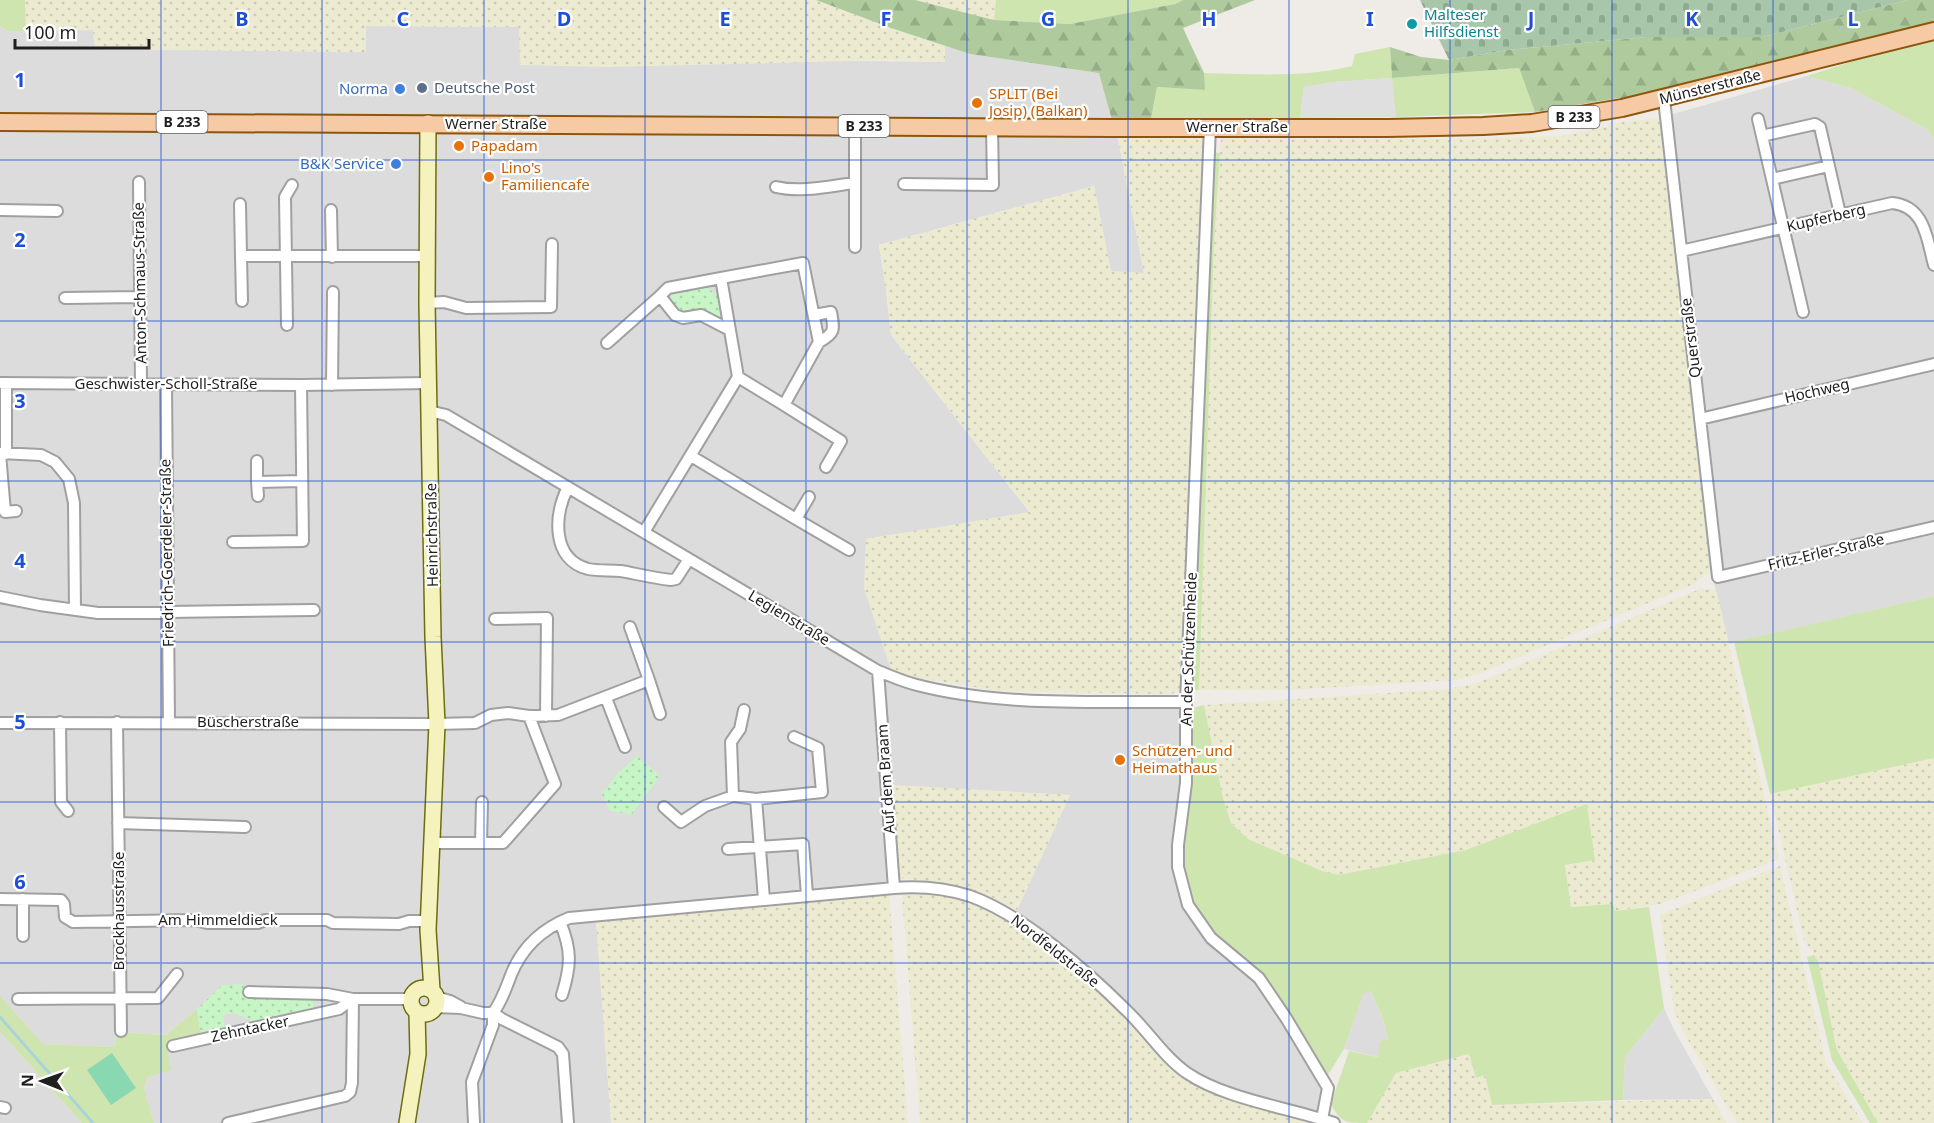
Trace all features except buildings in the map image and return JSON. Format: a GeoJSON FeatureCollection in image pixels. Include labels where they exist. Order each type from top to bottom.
{"type":"FeatureCollection","features":[{"type":"Feature","properties":{"kind":"main road","name":"Münsterstraße"},"geometry":{"type":"LineString","coordinates":[[1483,126],[1533,123],[1664,99],[1934,31]]}},
{"type":"Feature","properties":{"kind":"main road","name":"Werner Straße"},"geometry":{"type":"LineString","coordinates":[[0,122],[1388,128],[1483,126]]}},
{"type":"Feature","properties":{"kind":"street","name":"Querstraße"},"geometry":{"type":"LineString","coordinates":[[1664,99],[1718,577]]}},
{"type":"Feature","properties":{"kind":"street"},"geometry":{"type":"LineString","coordinates":[[1758,119],[1803,312]]}},
{"type":"Feature","properties":{"kind":"street","name":"Heinrichstraße"},"geometry":{"type":"LineString","coordinates":[[407,1123],[425,1001],[437,724],[428,383],[428,123]]}},
{"type":"Feature","properties":{"kind":"street"},"geometry":{"type":"LineString","coordinates":[[1762,136],[1815,124],[1820,127],[1840,214]]}},
{"type":"Feature","properties":{"kind":"street"},"geometry":{"type":"LineString","coordinates":[[855,126],[855,247]]}},
{"type":"Feature","properties":{"kind":"street"},"geometry":{"type":"LineString","coordinates":[[904,183],[993,185],[992,126]]}},
{"type":"Feature","properties":{"kind":"street","name":"An der Schützenheide"},"geometry":{"type":"LineString","coordinates":[[1210,127],[1186,702],[1186,783],[1178,845],[1178,867],[1188,905],[1211,938],[1259,978],[1328,1088],[1322,1119]]}},
{"type":"Feature","properties":{"kind":"street"},"geometry":{"type":"LineString","coordinates":[[1772,179],[1829,166]]}},
{"type":"Feature","properties":{"kind":"street","name":"Anton-Schmaus-Straße"},"geometry":{"type":"LineString","coordinates":[[139,182],[141,384]]}},
{"type":"Feature","properties":{"kind":"street"},"geometry":{"type":"LineString","coordinates":[[776,187],[808,188],[854,183]]}},
{"type":"Feature","properties":{"kind":"street"},"geometry":{"type":"LineString","coordinates":[[287,325],[285,197],[292,185]]}},
{"type":"Feature","properties":{"kind":"street","name":"Kupferberg"},"geometry":{"type":"LineString","coordinates":[[1681,251],[1892,203],[1912,210],[1922,221],[1934,265]]}},
{"type":"Feature","properties":{"kind":"street"},"geometry":{"type":"LineString","coordinates":[[240,204],[242,301]]}},
{"type":"Feature","properties":{"kind":"street"},"geometry":{"type":"LineString","coordinates":[[0,210],[57,211]]}},
{"type":"Feature","properties":{"kind":"street"},"geometry":{"type":"LineString","coordinates":[[331,210],[332,257]]}},
{"type":"Feature","properties":{"kind":"street"},"geometry":{"type":"LineString","coordinates":[[427,303],[444,302],[466,308],[551,307],[552,244]]}},
{"type":"Feature","properties":{"kind":"street"},"geometry":{"type":"LineString","coordinates":[[242,256],[427,256]]}},
{"type":"Feature","properties":{"kind":"street"},"geometry":{"type":"LineString","coordinates":[[607,343],[668,288],[803,263],[819,342]]}},
{"type":"Feature","properties":{"kind":"street"},"geometry":{"type":"LineString","coordinates":[[644,532],[738,377],[721,278]]}},
{"type":"Feature","properties":{"kind":"street"},"geometry":{"type":"LineString","coordinates":[[332,385],[333,292]]}},
{"type":"Feature","properties":{"kind":"street"},"geometry":{"type":"LineString","coordinates":[[660,296],[675,315],[683,318],[701,315],[730,330]]}},
{"type":"Feature","properties":{"kind":"street"},"geometry":{"type":"LineString","coordinates":[[64,298],[140,297]]}},
{"type":"Feature","properties":{"kind":"street"},"geometry":{"type":"LineString","coordinates":[[784,405],[819,342],[829,337],[834,328],[831,312],[814,315]]}},
{"type":"Feature","properties":{"kind":"street","name":"Hochweg"},"geometry":{"type":"LineString","coordinates":[[1700,418],[1934,364]]}},
{"type":"Feature","properties":{"kind":"street"},"geometry":{"type":"LineString","coordinates":[[738,377],[841,441],[826,467]]}},
{"type":"Feature","properties":{"kind":"street"},"geometry":{"type":"LineString","coordinates":[[3,383],[2,454],[5,512],[16,511]]}},
{"type":"Feature","properties":{"kind":"street","name":"Geschwister-Scholl-Straße"},"geometry":{"type":"LineString","coordinates":[[3,383],[332,385],[428,383]]}},
{"type":"Feature","properties":{"kind":"street","name":"Friedrich-Goerdeler-Straße"},"geometry":{"type":"LineString","coordinates":[[166,384],[169,722]]}},
{"type":"Feature","properties":{"kind":"street"},"geometry":{"type":"LineString","coordinates":[[233,542],[303,541],[301,385]]}},
{"type":"Feature","properties":{"kind":"street","name":"Legienstraße"},"geometry":{"type":"LineString","coordinates":[[429,411],[446,415],[878,671],[916,685],[956,693],[1033,700],[1186,702]]}},
{"type":"Feature","properties":{"kind":"street"},"geometry":{"type":"LineString","coordinates":[[2,454],[41,455],[55,462],[69,479],[74,503],[75,610]]}},
{"type":"Feature","properties":{"kind":"street"},"geometry":{"type":"LineString","coordinates":[[691,456],[849,550]]}},
{"type":"Feature","properties":{"kind":"street"},"geometry":{"type":"LineString","coordinates":[[257,461],[258,496]]}},
{"type":"Feature","properties":{"kind":"street"},"geometry":{"type":"LineString","coordinates":[[257,482],[302,481]]}},
{"type":"Feature","properties":{"kind":"street"},"geometry":{"type":"LineString","coordinates":[[568,487],[561,501],[558,529],[562,547],[577,564],[587,568],[672,580],[676,579],[689,559]]}},
{"type":"Feature","properties":{"kind":"street"},"geometry":{"type":"LineString","coordinates":[[796,519],[809,497]]}},
{"type":"Feature","properties":{"kind":"street","name":"Fritz-Erler-Straße"},"geometry":{"type":"LineString","coordinates":[[1718,577],[1934,527]]}},
{"type":"Feature","properties":{"kind":"street"},"geometry":{"type":"LineString","coordinates":[[0,597],[75,610],[125,614],[314,610]]}},
{"type":"Feature","properties":{"kind":"street"},"geometry":{"type":"LineString","coordinates":[[495,619],[548,618],[546,716]]}},
{"type":"Feature","properties":{"kind":"street"},"geometry":{"type":"LineString","coordinates":[[630,627],[660,714]]}},
{"type":"Feature","properties":{"kind":"street","name":"Auf dem Braam"},"geometry":{"type":"LineString","coordinates":[[878,671],[894,888]]}},
{"type":"Feature","properties":{"kind":"street","name":"Büscherstraße"},"geometry":{"type":"LineString","coordinates":[[0,723],[475,723],[491,715],[508,713],[558,716],[649,680]]}},
{"type":"Feature","properties":{"kind":"street"},"geometry":{"type":"LineString","coordinates":[[606,698],[626,747]]}},
{"type":"Feature","properties":{"kind":"street"},"geometry":{"type":"LineString","coordinates":[[733,796],[731,742],[740,729],[744,710]]}},
{"type":"Feature","properties":{"kind":"street"},"geometry":{"type":"LineString","coordinates":[[432,843],[504,843],[555,784],[529,716]]}},
{"type":"Feature","properties":{"kind":"street"},"geometry":{"type":"LineString","coordinates":[[60,722],[61,802],[68,811]]}},
{"type":"Feature","properties":{"kind":"street","name":"Brockhausstraße"},"geometry":{"type":"LineString","coordinates":[[117,722],[121,1030]]}},
{"type":"Feature","properties":{"kind":"street"},"geometry":{"type":"LineString","coordinates":[[664,807],[681,822],[705,806],[733,796],[756,799],[822,792],[818,748],[794,737]]}},
{"type":"Feature","properties":{"kind":"street"},"geometry":{"type":"LineString","coordinates":[[756,799],[764,899]]}},
{"type":"Feature","properties":{"kind":"street"},"geometry":{"type":"LineString","coordinates":[[481,843],[482,802]]}},
{"type":"Feature","properties":{"kind":"street"},"geometry":{"type":"LineString","coordinates":[[118,823],[245,827]]}},
{"type":"Feature","properties":{"kind":"street"},"geometry":{"type":"LineString","coordinates":[[728,849],[803,844],[807,895]]}},
{"type":"Feature","properties":{"kind":"street","name":"Nordfeldstraße"},"geometry":{"type":"LineString","coordinates":[[474,1123],[472,1082],[493,1025],[493,1013],[501,1003],[512,971],[524,951],[540,933],[560,922],[580,916],[894,888],[944,890],[971,897],[999,909],[1025,926],[1096,982],[1189,1075],[1236,1095],[1334,1123]]}},
{"type":"Feature","properties":{"kind":"street","name":"Am Himmeldieck"},"geometry":{"type":"LineString","coordinates":[[0,899],[60,900],[64,904],[65,917],[70,921],[195,920],[207,923],[258,923],[265,920],[327,920],[333,923],[399,924],[410,921],[428,921]]}},
{"type":"Feature","properties":{"kind":"street"},"geometry":{"type":"LineString","coordinates":[[23,899],[23,936]]}},
{"type":"Feature","properties":{"kind":"street"},"geometry":{"type":"LineString","coordinates":[[560,922],[569,943],[569,974],[562,995]]}},
{"type":"Feature","properties":{"kind":"street"},"geometry":{"type":"LineString","coordinates":[[18,999],[158,998],[177,974]]}},
{"type":"Feature","properties":{"kind":"street","name":"Zehntacker"},"geometry":{"type":"LineString","coordinates":[[249,992],[327,994],[353,999],[425,1001]]}},
{"type":"Feature","properties":{"kind":"street"},"geometry":{"type":"LineString","coordinates":[[326,1012],[327,994]]}},
{"type":"Feature","properties":{"kind":"street"},"geometry":{"type":"LineString","coordinates":[[228,1123],[345,1096],[350,1092],[353,999]]}},
{"type":"Feature","properties":{"kind":"street","name":"Zehntacker"},"geometry":{"type":"LineString","coordinates":[[173,1046],[339,1009],[353,999]]}},
{"type":"Feature","properties":{"kind":"street"},"geometry":{"type":"LineString","coordinates":[[425,1001],[493,1013],[558,1047],[563,1054],[567,1123]]}},
{"type":"Feature","properties":{"kind":"shaded area"},"geometry":{"type":"Polygon","coordinates":[[[0,26],[8,31],[94,30],[95,49],[365,52],[366,26],[520,27],[853,61],[944,62],[945,46],[970,54],[1099,73],[1115,126],[0,112],[0,26]]]}},
{"type":"Feature","properties":{"kind":"shaded area"},"geometry":{"type":"Polygon","coordinates":[[[1807,76],[1851,88],[1926,129],[1934,138],[1934,596],[1729,644],[1711,570],[1659,118],[1807,76]]]}},
{"type":"Feature","properties":{"kind":"shaded area"},"geometry":{"type":"Polygon","coordinates":[[[1392,78],[1396,117],[1300,118],[1304,87],[1334,82],[1392,78]]]}},
{"type":"Feature","properties":{"kind":"shaded area"},"geometry":{"type":"Polygon","coordinates":[[[0,129],[1117,134],[1144,273],[1111,272],[1094,186],[879,245],[891,335],[1030,513],[866,539],[891,670],[900,686],[939,694],[1189,709],[1263,976],[1331,1086],[1325,1123],[1307,1123],[1234,1101],[1185,1079],[1105,998],[1012,921],[1070,795],[881,785],[889,894],[596,920],[611,1123],[154,1123],[144,1088],[148,1077],[167,1049],[202,1042],[197,1009],[166,1035],[118,1032],[115,1047],[42,1044],[0,997],[0,129]]]}},
{"type":"Feature","properties":{"kind":"shaded area"},"geometry":{"type":"Polygon","coordinates":[[[450,134],[507,134],[508,165],[483,164],[483,150],[478,141],[450,141],[450,134]]]}},
{"type":"Feature","properties":{"kind":"shaded area"},"geometry":{"type":"Polygon","coordinates":[[[1371,991],[1383,1019],[1388,1040],[1379,1057],[1344,1049],[1363,993],[1371,991]]]}},
{"type":"Feature","properties":{"kind":"shaded area"},"geometry":{"type":"Polygon","coordinates":[[[1664,1008],[1713,1099],[1623,1100],[1625,1057],[1664,1008]]]}},
{"type":"Feature","properties":{"kind":"shaded area"},"geometry":{"type":"Polygon","coordinates":[[[0,1032],[82,1123],[0,1123],[0,1032]]]}},
{"type":"Feature","properties":{"kind":"green space"},"geometry":{"type":"Polygon","coordinates":[[[0,0],[25,0],[26,31],[8,31],[0,26],[0,0]]]}},
{"type":"Feature","properties":{"kind":"green space"},"geometry":{"type":"Polygon","coordinates":[[[25,0],[816,0],[945,46],[945,62],[891,60],[607,67],[520,65],[519,27],[366,26],[366,52],[95,49],[93,30],[26,31],[25,0]]]}},
{"type":"Feature","properties":{"kind":"green space"},"geometry":{"type":"Polygon","coordinates":[[[816,0],[915,0],[994,20],[1070,24],[1175,4],[1183,0],[1255,0],[1183,28],[1204,73],[1205,90],[1157,87],[1151,119],[1112,120],[1099,73],[970,54],[816,0]]]}},
{"type":"Feature","properties":{"kind":"green space"},"geometry":{"type":"Polygon","coordinates":[[[915,0],[996,0],[994,20],[915,0]]]}},
{"type":"Feature","properties":{"kind":"green space"},"geometry":{"type":"Polygon","coordinates":[[[996,0],[1183,0],[1175,4],[1070,24],[994,20],[996,0]]]}},
{"type":"Feature","properties":{"kind":"green space"},"geometry":{"type":"Polygon","coordinates":[[[1420,0],[1908,0],[1762,37],[1646,37],[1507,50],[1449,60],[1420,0]]]}},
{"type":"Feature","properties":{"kind":"green space"},"geometry":{"type":"Polygon","coordinates":[[[1908,0],[1934,0],[1934,25],[1659,99],[1619,98],[1535,112],[1519,68],[1392,78],[1390,47],[1421,57],[1449,60],[1507,50],[1646,37],[1762,37],[1908,0]]]}},
{"type":"Feature","properties":{"kind":"green space"},"geometry":{"type":"Polygon","coordinates":[[[1934,41],[1934,138],[1926,129],[1851,88],[1807,76],[1863,58],[1934,41]]]}},
{"type":"Feature","properties":{"kind":"green space"},"geometry":{"type":"Polygon","coordinates":[[[1390,47],[1392,78],[1519,68],[1535,112],[1396,117],[1391,78],[1334,82],[1304,87],[1300,118],[1151,119],[1157,87],[1204,90],[1204,73],[1278,74],[1334,70],[1352,66],[1355,54],[1390,47]]]}},
{"type":"Feature","properties":{"kind":"green space"},"geometry":{"type":"Polygon","coordinates":[[[1659,118],[1711,570],[1696,583],[1478,674],[1457,680],[1288,690],[1199,690],[1214,243],[1221,138],[1465,139],[1562,136],[1623,122],[1659,118]]]}},
{"type":"Feature","properties":{"kind":"green space"},"geometry":{"type":"Polygon","coordinates":[[[1117,134],[1199,137],[1204,145],[1182,684],[1178,691],[1171,694],[999,691],[908,676],[891,670],[864,588],[866,539],[1030,512],[891,335],[879,245],[1094,186],[1111,271],[1144,273],[1117,134]]]}},
{"type":"Feature","properties":{"kind":"green space"},"geometry":{"type":"Polygon","coordinates":[[[1213,152],[1220,153],[1214,243],[1199,690],[1191,690],[1213,152]]]}},
{"type":"Feature","properties":{"kind":"green space"},"geometry":{"type":"Polygon","coordinates":[[[704,285],[721,298],[726,323],[678,313],[666,299],[676,289],[704,285]]]}},
{"type":"Feature","properties":{"kind":"green space"},"geometry":{"type":"Polygon","coordinates":[[[1700,589],[1716,590],[1779,859],[1660,904],[1615,911],[1613,904],[1571,908],[1565,865],[1595,860],[1587,804],[1466,850],[1339,875],[1322,871],[1248,839],[1231,823],[1223,798],[1204,705],[1449,689],[1477,683],[1700,589]]]}},
{"type":"Feature","properties":{"kind":"green space"},"geometry":{"type":"Polygon","coordinates":[[[1934,596],[1934,758],[1770,794],[1734,642],[1934,596]]]}},
{"type":"Feature","properties":{"kind":"green space"},"geometry":{"type":"Polygon","coordinates":[[[1204,705],[1223,798],[1231,823],[1248,839],[1322,871],[1339,875],[1466,850],[1587,804],[1595,860],[1565,865],[1571,907],[1613,904],[1615,911],[1649,907],[1664,1008],[1625,1057],[1623,1100],[1492,1105],[1485,1075],[1476,1078],[1469,1054],[1396,1073],[1367,1123],[1349,1122],[1341,1118],[1331,1104],[1349,1051],[1378,1057],[1380,1042],[1388,1039],[1383,1019],[1371,991],[1363,994],[1344,1049],[1326,1078],[1263,976],[1209,928],[1192,903],[1181,862],[1189,709],[1204,705]]]}},
{"type":"Feature","properties":{"kind":"green space"},"geometry":{"type":"Polygon","coordinates":[[[637,756],[660,776],[632,814],[610,811],[602,794],[618,773],[637,756]]]}},
{"type":"Feature","properties":{"kind":"green space"},"geometry":{"type":"Polygon","coordinates":[[[1934,758],[1934,1123],[1878,1123],[1837,1050],[1818,961],[1804,940],[1770,794],[1934,758]]]}},
{"type":"Feature","properties":{"kind":"green space"},"geometry":{"type":"Polygon","coordinates":[[[893,785],[1070,795],[1017,910],[987,895],[953,884],[900,878],[893,785]]]}},
{"type":"Feature","properties":{"kind":"green space"},"geometry":{"type":"Polygon","coordinates":[[[1780,866],[1826,1063],[1863,1123],[1737,1123],[1685,1035],[1674,1011],[1660,915],[1780,866]]]}},
{"type":"Feature","properties":{"kind":"green space"},"geometry":{"type":"Polygon","coordinates":[[[929,892],[957,897],[984,906],[1012,921],[1105,998],[1185,1079],[1234,1101],[1307,1123],[920,1123],[902,894],[929,892]]]}},
{"type":"Feature","properties":{"kind":"green space"},"geometry":{"type":"Polygon","coordinates":[[[889,894],[908,1123],[611,1123],[596,920],[889,894]]]}},
{"type":"Feature","properties":{"kind":"green space"},"geometry":{"type":"Polygon","coordinates":[[[1814,955],[1818,961],[1837,1050],[1878,1123],[1870,1123],[1832,1060],[1807,957],[1814,955]]]}},
{"type":"Feature","properties":{"kind":"green space"},"geometry":{"type":"Polygon","coordinates":[[[243,984],[245,997],[313,998],[313,1011],[257,1023],[234,1013],[223,1015],[225,1029],[201,1034],[197,1009],[222,985],[243,984]]]}},
{"type":"Feature","properties":{"kind":"green space"},"geometry":{"type":"Polygon","coordinates":[[[0,996],[43,1044],[115,1047],[117,1032],[166,1035],[197,1009],[202,1043],[167,1049],[171,1070],[148,1077],[144,1088],[154,1123],[82,1123],[0,1032],[0,996]]]}},
{"type":"Feature","properties":{"kind":"green space"},"geometry":{"type":"Polygon","coordinates":[[[112,1053],[136,1088],[111,1105],[87,1070],[112,1053]]]}},
{"type":"Feature","properties":{"kind":"green space"},"geometry":{"type":"Polygon","coordinates":[[[1470,1054],[1476,1078],[1485,1075],[1492,1105],[1713,1099],[1727,1123],[1367,1123],[1396,1073],[1470,1054]]]}},
{"type":"Feature","properties":{"kind":"waterway"},"geometry":{"type":"LineString","coordinates":[[0,1017],[93,1123]]}},
{"type":"Feature","properties":{"kind":"place","name":"Malteser Hilfsdienst"},"geometry":{"type":"Point","coordinates":[1412,24]}},
{"type":"Feature","properties":{"kind":"place","name":"Deutsche Post"},"geometry":{"type":"Point","coordinates":[422,88]}},
{"type":"Feature","properties":{"kind":"place","name":"Norma"},"geometry":{"type":"Point","coordinates":[400,89]}},
{"type":"Feature","properties":{"kind":"place","name":"SPLIT (Bei Josip) (Balkan)"},"geometry":{"type":"Point","coordinates":[977,103]}},
{"type":"Feature","properties":{"kind":"place","name":"Papadam"},"geometry":{"type":"Point","coordinates":[459,146]}},
{"type":"Feature","properties":{"kind":"place","name":"B&K Service"},"geometry":{"type":"Point","coordinates":[396,164]}},
{"type":"Feature","properties":{"kind":"place","name":"Lino's Familiencafe"},"geometry":{"type":"Point","coordinates":[489,177]}},
{"type":"Feature","properties":{"kind":"place","name":"Schützen- und Heimathaus"},"geometry":{"type":"Point","coordinates":[1120,760]}}]}
